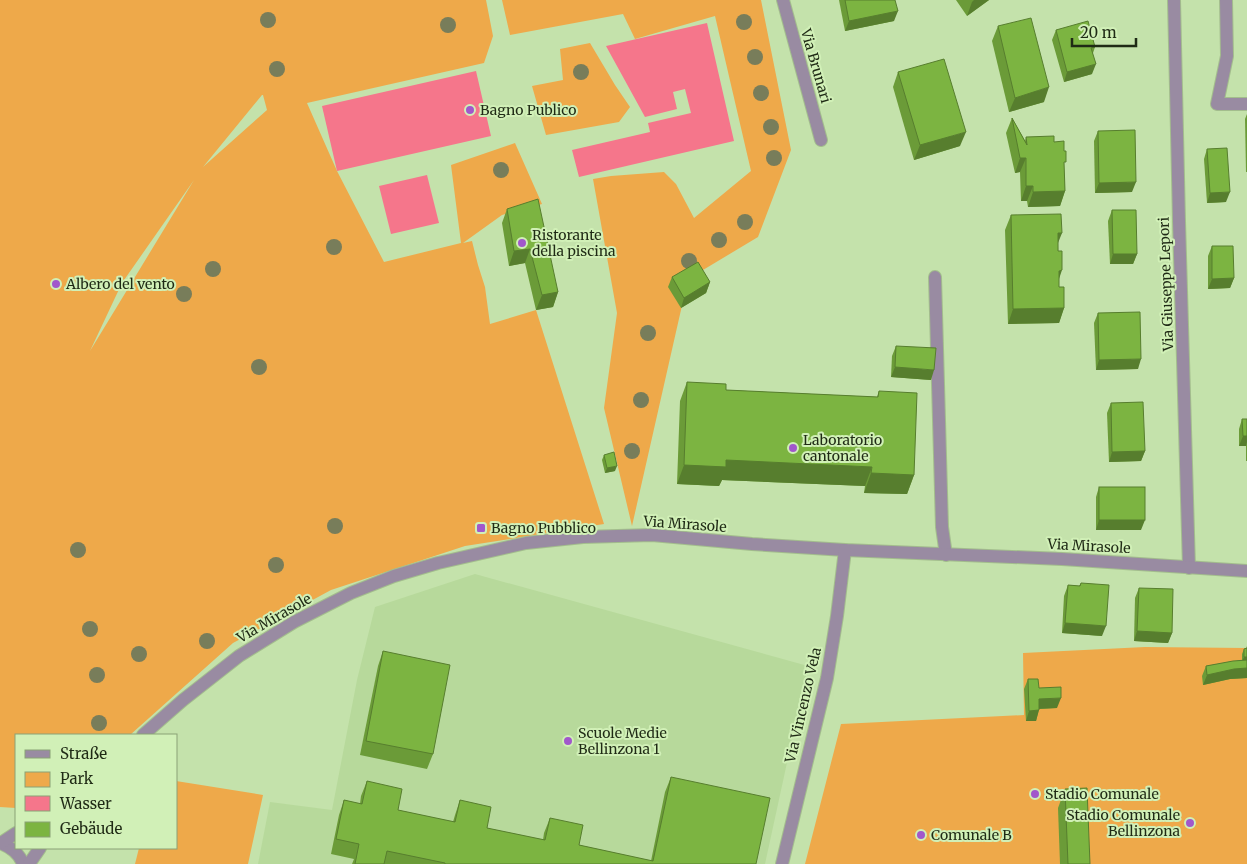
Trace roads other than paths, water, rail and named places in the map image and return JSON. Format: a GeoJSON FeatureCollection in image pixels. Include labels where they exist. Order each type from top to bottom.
{"type":"FeatureCollection","features":[{"type":"Feature","properties":{"kind":"street","name":"Via Brunari"},"geometry":{"type":"LineString","coordinates":[[783,0],[821,140]]}},
{"type":"Feature","properties":{"kind":"street","name":"Via Giuseppe Lepori"},"geometry":{"type":"LineString","coordinates":[[1174,0],[1189,568]]}},
{"type":"Feature","properties":{"kind":"street"},"geometry":{"type":"LineString","coordinates":[[1226,0],[1227,56],[1217,104],[1247,104]]}},
{"type":"Feature","properties":{"kind":"street"},"geometry":{"type":"LineString","coordinates":[[935,277],[942,527],[946,554]]}},
{"type":"Feature","properties":{"kind":"street","name":"Via Mirasole"},"geometry":{"type":"LineString","coordinates":[[144,734],[183,700],[239,656],[294,622],[351,593],[394,576],[438,562],[526,543],[583,537],[652,535],[845,550],[1062,559],[1247,571]]}},
{"type":"Feature","properties":{"kind":"street","name":"Via Vincenzo Vela"},"geometry":{"type":"LineString","coordinates":[[782,864],[827,678],[838,616],[845,550]]}},
{"type":"Feature","properties":{"kind":"street"},"geometry":{"type":"LineString","coordinates":[[0,843],[15,834]]}},
{"type":"Feature","properties":{"kind":"street"},"geometry":{"type":"LineString","coordinates":[[0,843],[10,847],[17,853],[23,864]]}},
{"type":"Feature","properties":{"kind":"street"},"geometry":{"type":"LineString","coordinates":[[29,864],[39,849]]}},
{"type":"Feature","properties":{"kind":"water"},"geometry":{"type":"Polygon","coordinates":[[[707,23],[734,141],[579,177],[572,150],[650,132],[648,123],[691,113],[685,89],[673,92],[677,109],[645,117],[606,46],[707,23]]]}},
{"type":"Feature","properties":{"kind":"water"},"geometry":{"type":"Polygon","coordinates":[[[476,71],[491,136],[337,171],[322,106],[476,71]]]}},
{"type":"Feature","properties":{"kind":"water"},"geometry":{"type":"Polygon","coordinates":[[[427,175],[439,223],[391,234],[379,186],[427,175]]]}},
{"type":"Feature","properties":{"kind":"place","name":"Bagno Publico"},"geometry":{"type":"Point","coordinates":[470,110]}},
{"type":"Feature","properties":{"kind":"place","name":"Ristorante della piscina"},"geometry":{"type":"Point","coordinates":[522,243]}},
{"type":"Feature","properties":{"kind":"place","name":"Albero del vento"},"geometry":{"type":"Point","coordinates":[56,284]}},
{"type":"Feature","properties":{"kind":"place","name":"Laboratorio cantonale"},"geometry":{"type":"Point","coordinates":[793,448]}},
{"type":"Feature","properties":{"kind":"place","name":"Bagno Pubblico"},"geometry":{"type":"Point","coordinates":[481,528]}},
{"type":"Feature","properties":{"kind":"place","name":"Scuole Medie Bellinzona 1"},"geometry":{"type":"Point","coordinates":[568,741]}},
{"type":"Feature","properties":{"kind":"place","name":"Stadio Comunale"},"geometry":{"type":"Point","coordinates":[1035,794]}},
{"type":"Feature","properties":{"kind":"place","name":"Stadio Comunale Bellinzona"},"geometry":{"type":"Point","coordinates":[1190,823]}},
{"type":"Feature","properties":{"kind":"place","name":"Comunale B"},"geometry":{"type":"Point","coordinates":[921,835]}}]}
